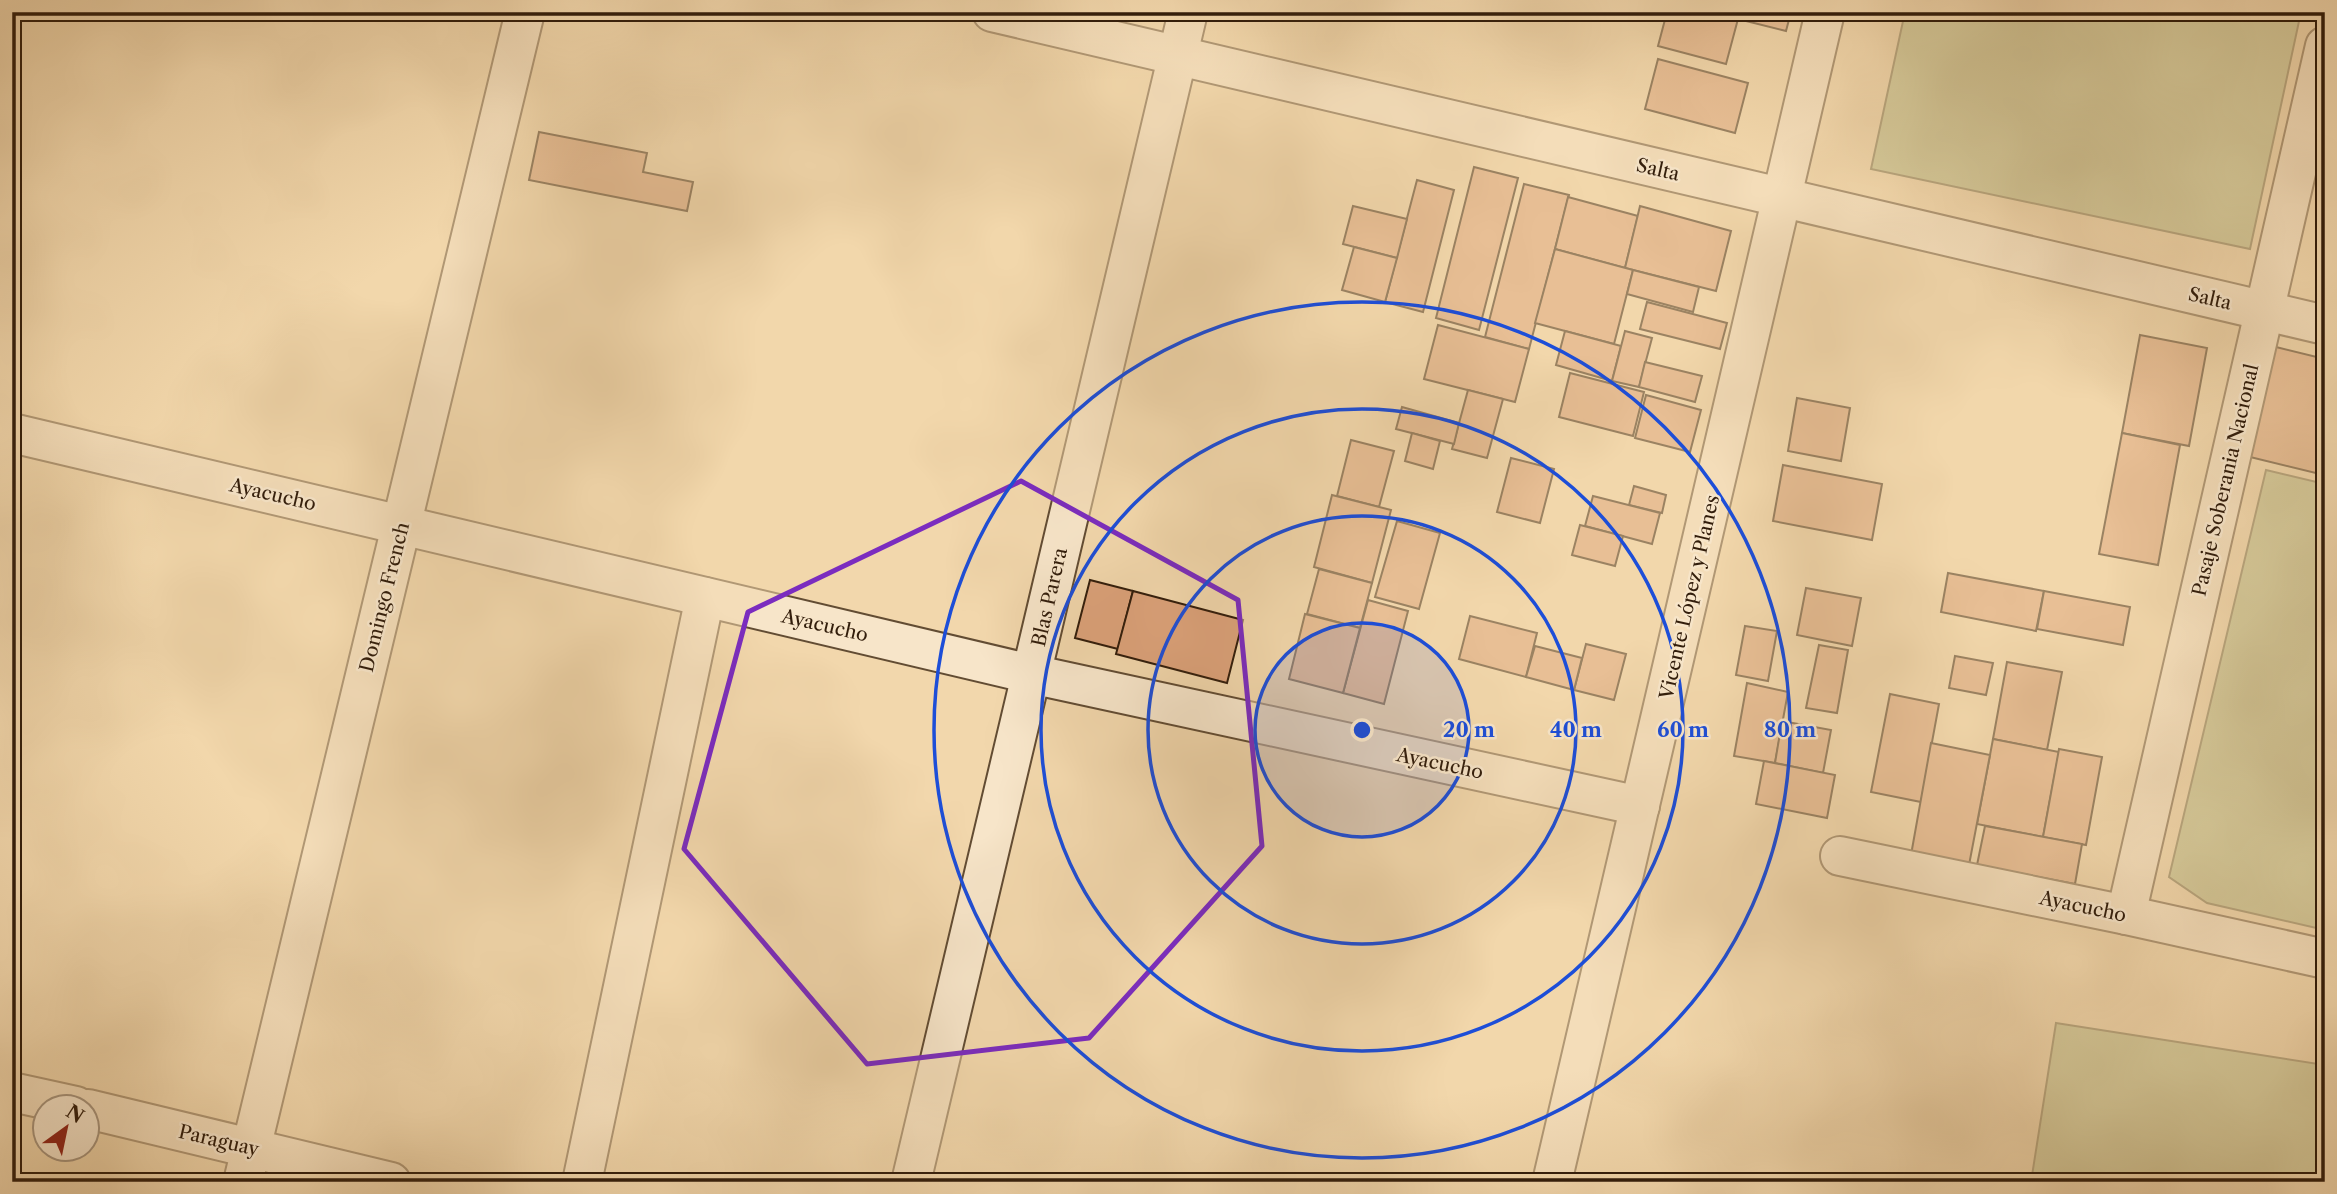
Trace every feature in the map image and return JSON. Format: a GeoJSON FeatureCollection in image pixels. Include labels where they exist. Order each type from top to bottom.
{"type":"FeatureCollection","features":[{"type":"Feature","properties":{"kind":"street","name":"Domingo French"},"geometry":{"type":"LineString","coordinates":[[247,1165],[525,12]]}},
{"type":"Feature","properties":{"kind":"street","name":"Salta"},"geometry":{"type":"LineString","coordinates":[[992,12],[2325,325]]}},
{"type":"Feature","properties":{"kind":"street","name":"Blas Parera"},"geometry":{"type":"LineString","coordinates":[[911,1182],[1188,12]]}},
{"type":"Feature","properties":{"kind":"street","name":"Vicente López y Planes"},"geometry":{"type":"LineString","coordinates":[[1552,1182],[1825,12]]}},
{"type":"Feature","properties":{"kind":"street","name":"Pasaje Soberania Nacional"},"geometry":{"type":"LineString","coordinates":[[2126,915],[2325,46]]}},
{"type":"Feature","properties":{"kind":"street","name":"Ayacucho"},"geometry":{"type":"LineString","coordinates":[[12,433],[1031,674],[1640,806]]}},
{"type":"Feature","properties":{"kind":"street"},"geometry":{"type":"LineString","coordinates":[[582,1182],[705,597]]}},
{"type":"Feature","properties":{"kind":"street","name":"Ayacucho"},"geometry":{"type":"LineString","coordinates":[[1840,856],[2325,959]]}},
{"type":"Feature","properties":{"kind":"street"},"geometry":{"type":"LineString","coordinates":[[12,1092],[32,1097]]}},
{"type":"Feature","properties":{"kind":"street","name":"Paraguay"},"geometry":{"type":"LineString","coordinates":[[102,1114],[247,1165],[391,1182]]}},
{"type":"Feature","properties":{"kind":"highlighted area"},"geometry":{"type":"Polygon","coordinates":[[[1021,481],[1238,600],[1262,846],[1089,1038],[867,1064],[684,849],[748,612],[1021,481]]]}},
{"type":"Feature","properties":{"kind":"green space"},"geometry":{"type":"Polygon","coordinates":[[[1905,12],[2301,12],[2250,249],[1871,169],[1905,12]]]}},
{"type":"Feature","properties":{"kind":"green space"},"geometry":{"type":"Polygon","coordinates":[[[2266,470],[2325,484],[2325,930],[2207,903],[2169,877],[2266,470]]]}},
{"type":"Feature","properties":{"kind":"green space"},"geometry":{"type":"Polygon","coordinates":[[[2056,1023],[2325,1065],[2325,1182],[2031,1182],[2056,1023]]]}},
{"type":"Feature","properties":{"kind":"building"},"geometry":{"type":"Polygon","coordinates":[[[1667,12],[1714,12],[1738,19],[1726,64],[1658,46],[1667,12]]]}},
{"type":"Feature","properties":{"kind":"building"},"geometry":{"type":"Polygon","coordinates":[[[1740,12],[1791,12],[1786,31],[1738,19],[1740,12]]]}},
{"type":"Feature","properties":{"kind":"building"},"geometry":{"type":"Polygon","coordinates":[[[1658,59],[1748,83],[1735,133],[1645,109],[1658,59]]]}},
{"type":"Feature","properties":{"kind":"building"},"geometry":{"type":"Polygon","coordinates":[[[539,132],[647,153],[643,172],[693,182],[687,211],[529,180],[539,132]]]}},
{"type":"Feature","properties":{"kind":"building"},"geometry":{"type":"Polygon","coordinates":[[[1474,167],[1518,178],[1479,330],[1436,318],[1474,167]]]}},
{"type":"Feature","properties":{"kind":"building"},"geometry":{"type":"Polygon","coordinates":[[[1417,180],[1454,190],[1423,312],[1385,302],[1417,180]]]}},
{"type":"Feature","properties":{"kind":"building"},"geometry":{"type":"Polygon","coordinates":[[[1524,184],[1569,195],[1529,349],[1485,337],[1524,184]]]}},
{"type":"Feature","properties":{"kind":"building"},"geometry":{"type":"Polygon","coordinates":[[[1568,197],[1638,216],[1625,268],[1555,249],[1568,197]]]}},
{"type":"Feature","properties":{"kind":"building"},"geometry":{"type":"Polygon","coordinates":[[[1353,206],[1407,219],[1397,258],[1343,244],[1353,206]]]}},
{"type":"Feature","properties":{"kind":"building"},"geometry":{"type":"Polygon","coordinates":[[[1640,206],[1731,231],[1716,291],[1625,268],[1640,206]]]}},
{"type":"Feature","properties":{"kind":"building"},"geometry":{"type":"Polygon","coordinates":[[[1354,247],[1397,258],[1385,302],[1342,290],[1354,247]]]}},
{"type":"Feature","properties":{"kind":"building"},"geometry":{"type":"Polygon","coordinates":[[[1555,249],[1633,270],[1614,344],[1535,323],[1555,249]]]}},
{"type":"Feature","properties":{"kind":"building"},"geometry":{"type":"Polygon","coordinates":[[[1633,270],[1699,287],[1693,312],[1627,294],[1633,270]]]}},
{"type":"Feature","properties":{"kind":"building"},"geometry":{"type":"Polygon","coordinates":[[[1647,302],[1727,323],[1720,349],[1640,329],[1647,302]]]}},
{"type":"Feature","properties":{"kind":"building"},"geometry":{"type":"Polygon","coordinates":[[[1438,325],[1529,349],[1515,402],[1424,379],[1438,325]]]}},
{"type":"Feature","properties":{"kind":"building"},"geometry":{"type":"Polygon","coordinates":[[[1565,331],[1621,346],[1612,381],[1556,365],[1565,331]]]}},
{"type":"Feature","properties":{"kind":"building"},"geometry":{"type":"Polygon","coordinates":[[[1625,331],[1652,338],[1639,387],[1612,381],[1625,331]]]}},
{"type":"Feature","properties":{"kind":"building"},"geometry":{"type":"Polygon","coordinates":[[[2140,335],[2207,348],[2189,446],[2122,433],[2140,335]]]}},
{"type":"Feature","properties":{"kind":"building"},"geometry":{"type":"Polygon","coordinates":[[[2272,346],[2325,359],[2324,475],[2246,456],[2272,346]]]}},
{"type":"Feature","properties":{"kind":"building"},"geometry":{"type":"Polygon","coordinates":[[[1645,362],[1702,376],[1695,402],[1639,387],[1645,362]]]}},
{"type":"Feature","properties":{"kind":"building"},"geometry":{"type":"Polygon","coordinates":[[[1570,373],[1644,392],[1633,436],[1559,417],[1570,373]]]}},
{"type":"Feature","properties":{"kind":"building"},"geometry":{"type":"Polygon","coordinates":[[[1468,390],[1503,399],[1487,458],[1452,449],[1468,390]]]}},
{"type":"Feature","properties":{"kind":"building"},"geometry":{"type":"Polygon","coordinates":[[[1646,395],[1701,410],[1690,452],[1635,438],[1646,395]]]}},
{"type":"Feature","properties":{"kind":"building"},"geometry":{"type":"Polygon","coordinates":[[[1797,398],[1850,408],[1841,461],[1788,451],[1797,398]]]}},
{"type":"Feature","properties":{"kind":"building"},"geometry":{"type":"Polygon","coordinates":[[[1402,407],[1459,423],[1454,444],[1396,429],[1402,407]]]}},
{"type":"Feature","properties":{"kind":"building"},"geometry":{"type":"Polygon","coordinates":[[[1412,433],[1440,441],[1433,469],[1405,461],[1412,433]]]}},
{"type":"Feature","properties":{"kind":"building"},"geometry":{"type":"Polygon","coordinates":[[[2122,433],[2180,445],[2158,565],[2099,554],[2122,433]]]}},
{"type":"Feature","properties":{"kind":"building"},"geometry":{"type":"Polygon","coordinates":[[[1351,440],[1394,451],[1379,507],[1337,496],[1351,440]]]}},
{"type":"Feature","properties":{"kind":"building"},"geometry":{"type":"Polygon","coordinates":[[[1511,458],[1554,469],[1540,523],[1497,512],[1511,458]]]}},
{"type":"Feature","properties":{"kind":"building"},"geometry":{"type":"Polygon","coordinates":[[[1783,465],[1882,484],[1872,540],[1773,521],[1783,465]]]}},
{"type":"Feature","properties":{"kind":"building"},"geometry":{"type":"Polygon","coordinates":[[[1634,486],[1666,495],[1662,513],[1629,505],[1634,486]]]}},
{"type":"Feature","properties":{"kind":"building"},"geometry":{"type":"Polygon","coordinates":[[[1332,495],[1391,510],[1372,583],[1314,567],[1332,495]]]}},
{"type":"Feature","properties":{"kind":"building"},"geometry":{"type":"Polygon","coordinates":[[[1593,496],[1660,513],[1652,544],[1585,526],[1593,496]]]}},
{"type":"Feature","properties":{"kind":"building"},"geometry":{"type":"Polygon","coordinates":[[[1397,521],[1440,533],[1419,609],[1375,597],[1397,521]]]}},
{"type":"Feature","properties":{"kind":"building"},"geometry":{"type":"Polygon","coordinates":[[[1580,525],[1623,536],[1615,566],[1572,555],[1580,525]]]}},
{"type":"Feature","properties":{"kind":"building"},"geometry":{"type":"Polygon","coordinates":[[[1319,569],[1372,583],[1360,628],[1307,614],[1319,569]]]}},
{"type":"Feature","properties":{"kind":"building"},"geometry":{"type":"Polygon","coordinates":[[[1948,573],[2044,591],[2036,631],[1941,612],[1948,573]]]}},
{"type":"Feature","properties":{"kind":"building"},"geometry":{"type":"Polygon","coordinates":[[[1090,580],[1133,591],[1118,649],[1075,638],[1090,580]]]}},
{"type":"Feature","properties":{"kind":"building"},"geometry":{"type":"Polygon","coordinates":[[[1806,588],[1861,598],[1852,646],[1797,635],[1806,588]]]}},
{"type":"Feature","properties":{"kind":"building"},"geometry":{"type":"Polygon","coordinates":[[[1133,591],[1243,620],[1227,683],[1116,654],[1133,591]]]}},
{"type":"Feature","properties":{"kind":"building"},"geometry":{"type":"Polygon","coordinates":[[[2044,591],[2130,607],[2123,645],[2037,629],[2044,591]]]}},
{"type":"Feature","properties":{"kind":"building"},"geometry":{"type":"Polygon","coordinates":[[[1368,600],[1408,611],[1384,704],[1343,693],[1368,600]]]}},
{"type":"Feature","properties":{"kind":"building"},"geometry":{"type":"Polygon","coordinates":[[[1305,614],[1360,628],[1343,693],[1289,679],[1305,614]]]}},
{"type":"Feature","properties":{"kind":"building"},"geometry":{"type":"Polygon","coordinates":[[[1470,616],[1537,633],[1526,677],[1459,659],[1470,616]]]}},
{"type":"Feature","properties":{"kind":"building"},"geometry":{"type":"Polygon","coordinates":[[[1745,626],[1777,631],[1768,681],[1736,675],[1745,626]]]}},
{"type":"Feature","properties":{"kind":"building"},"geometry":{"type":"Polygon","coordinates":[[[1586,644],[1626,654],[1614,700],[1574,690],[1586,644]]]}},
{"type":"Feature","properties":{"kind":"building"},"geometry":{"type":"Polygon","coordinates":[[[1819,645],[1848,650],[1837,713],[1806,708],[1819,645]]]}},
{"type":"Feature","properties":{"kind":"building"},"geometry":{"type":"Polygon","coordinates":[[[1535,646],[1582,658],[1574,690],[1526,677],[1535,646]]]}},
{"type":"Feature","properties":{"kind":"building"},"geometry":{"type":"Polygon","coordinates":[[[1955,656],[1993,663],[1986,695],[1949,688],[1955,656]]]}},
{"type":"Feature","properties":{"kind":"building"},"geometry":{"type":"Polygon","coordinates":[[[2007,662],[2062,672],[2047,750],[1993,739],[2007,662]]]}},
{"type":"Feature","properties":{"kind":"building"},"geometry":{"type":"Polygon","coordinates":[[[1747,683],[1788,692],[1775,763],[1734,756],[1747,683]]]}},
{"type":"Feature","properties":{"kind":"building"},"geometry":{"type":"Polygon","coordinates":[[[1890,694],[1939,704],[1921,802],[1871,792],[1890,694]]]}},
{"type":"Feature","properties":{"kind":"building"},"geometry":{"type":"Polygon","coordinates":[[[1782,721],[1831,730],[1823,773],[1775,763],[1782,721]]]}},
{"type":"Feature","properties":{"kind":"building"},"geometry":{"type":"Polygon","coordinates":[[[1993,739],[2059,752],[2043,837],[1977,824],[1993,739]]]}},
{"type":"Feature","properties":{"kind":"building"},"geometry":{"type":"Polygon","coordinates":[[[1931,743],[1990,755],[1969,865],[1911,855],[1931,743]]]}},
{"type":"Feature","properties":{"kind":"building"},"geometry":{"type":"Polygon","coordinates":[[[2059,749],[2102,757],[2086,845],[2043,837],[2059,749]]]}},
{"type":"Feature","properties":{"kind":"building"},"geometry":{"type":"Polygon","coordinates":[[[1764,761],[1835,775],[1827,818],[1756,804],[1764,761]]]}},
{"type":"Feature","properties":{"kind":"building"},"geometry":{"type":"Polygon","coordinates":[[[1985,826],[2082,844],[2075,884],[1977,865],[1985,826]]]}}]}
